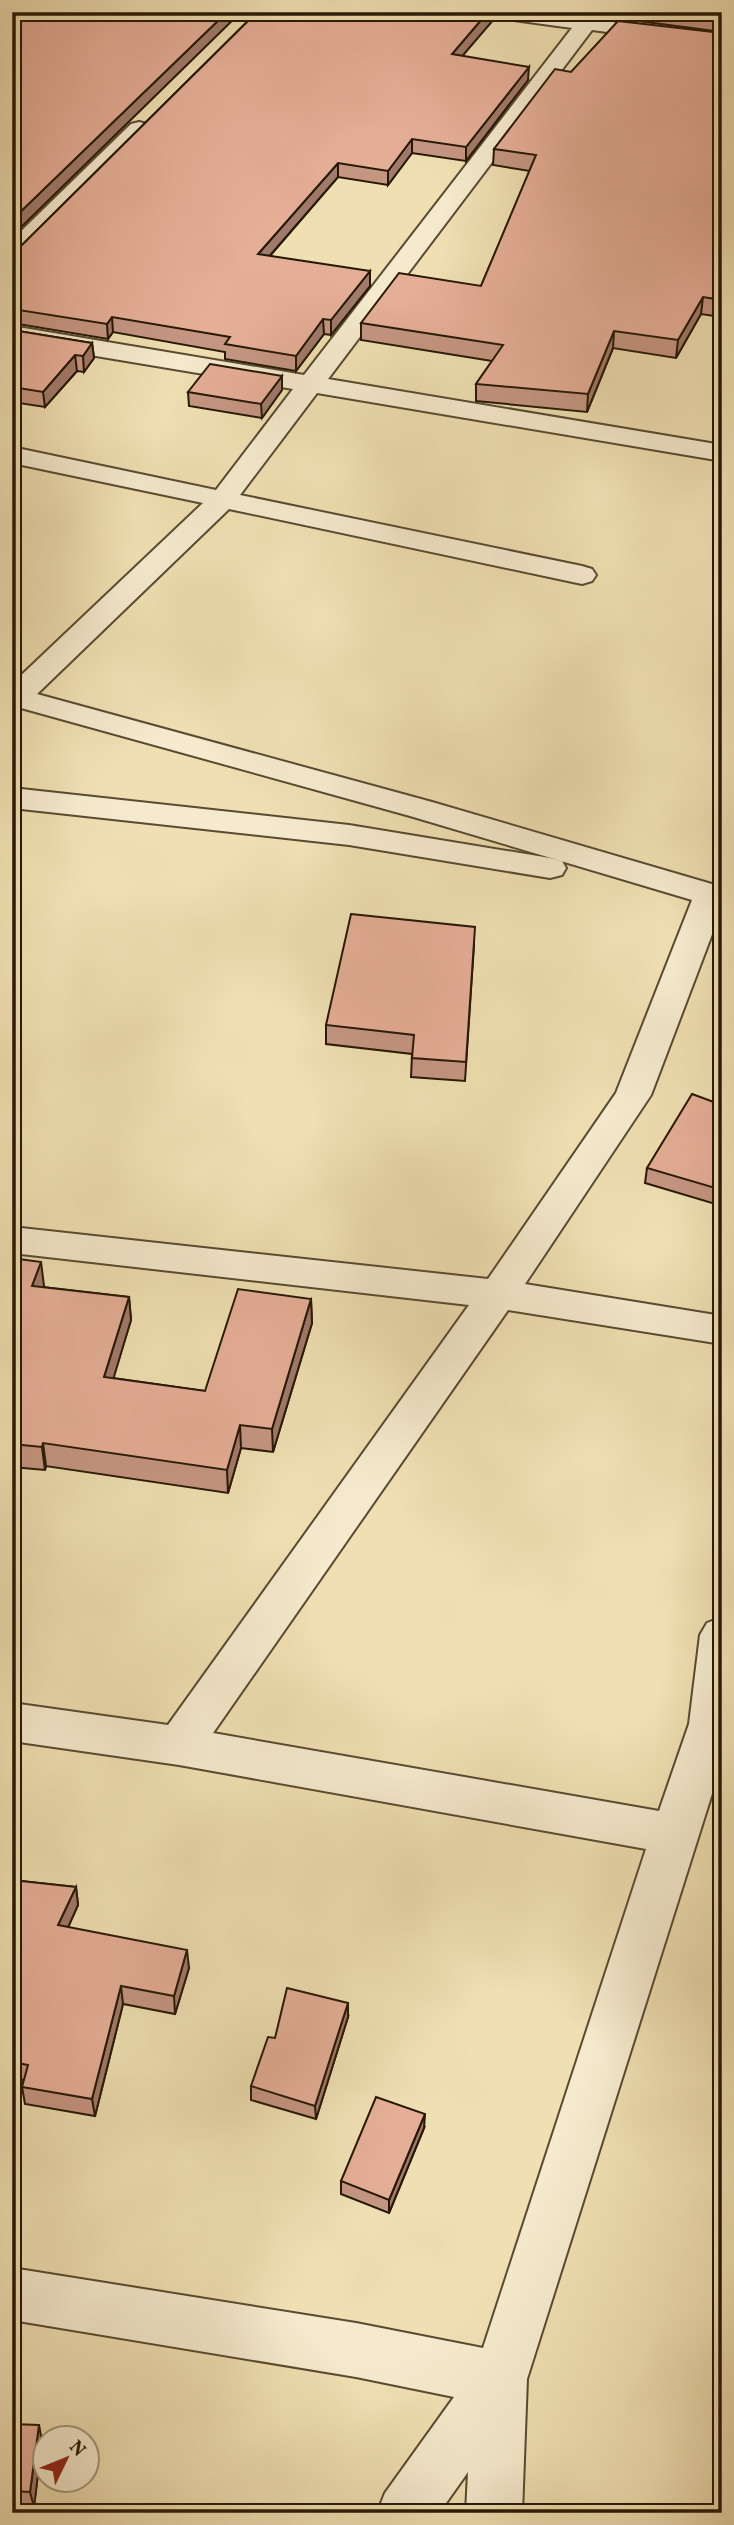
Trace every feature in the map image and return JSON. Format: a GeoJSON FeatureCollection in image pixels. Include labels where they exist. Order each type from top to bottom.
{"type":"FeatureCollection","features":[{"type":"Feature","properties":{"kind":"street"},"geometry":{"type":"LineString","coordinates":[[498,12],[590,18],[626,29]]}},
{"type":"Feature","properties":{"kind":"street"},"geometry":{"type":"LineString","coordinates":[[15,698],[220,501],[590,18]]}},
{"type":"Feature","properties":{"kind":"street"},"geometry":{"type":"LineString","coordinates":[[12,254],[159,109]]}},
{"type":"Feature","properties":{"kind":"street"},"geometry":{"type":"LineString","coordinates":[[12,334],[310,384],[719,446]]}},
{"type":"Feature","properties":{"kind":"street"},"geometry":{"type":"LineString","coordinates":[[12,455],[220,501],[582,575]]}},
{"type":"Feature","properties":{"kind":"street"},"geometry":{"type":"LineString","coordinates":[[15,698],[408,805],[716,896]]}},
{"type":"Feature","properties":{"kind":"street"},"geometry":{"type":"LineString","coordinates":[[12,798],[349,835],[716,896]]}},
{"type":"Feature","properties":{"kind":"street"},"geometry":{"type":"LineString","coordinates":[[179,1746],[498,1293],[633,1095],[716,896]]}},
{"type":"Feature","properties":{"kind":"street"},"geometry":{"type":"LineString","coordinates":[[12,1240],[498,1293],[722,1331]]}},
{"type":"Feature","properties":{"kind":"street"},"geometry":{"type":"LineString","coordinates":[[494,2513],[500,2379],[674,1834],[717,1720],[722,1634]]}},
{"type":"Feature","properties":{"kind":"street"},"geometry":{"type":"LineString","coordinates":[[12,1722],[179,1746],[674,1834]]}},
{"type":"Feature","properties":{"kind":"street"},"geometry":{"type":"LineString","coordinates":[[12,2294],[356,2350],[500,2379]]}},
{"type":"Feature","properties":{"kind":"street"},"geometry":{"type":"LineString","coordinates":[[405,2513],[500,2379]]}},
{"type":"Feature","properties":{"kind":"building"},"geometry":{"type":"Polygon","coordinates":[[[12,12],[227,12],[12,220],[12,12]]]}},
{"type":"Feature","properties":{"kind":"building"},"geometry":{"type":"Polygon","coordinates":[[[257,12],[488,12],[452,54],[529,67],[466,147],[412,139],[388,171],[338,163],[258,254],[370,271],[331,320],[323,319],[296,356],[225,344],[230,337],[112,317],[107,324],[12,309],[12,248],[20,247],[257,12]]]}},
{"type":"Feature","properties":{"kind":"building"},"geometry":{"type":"Polygon","coordinates":[[[686,12],[722,12],[722,17],[686,12]]]}},
{"type":"Feature","properties":{"kind":"building"},"geometry":{"type":"Polygon","coordinates":[[[618,21],[722,33],[722,300],[703,297],[678,340],[614,331],[588,394],[476,384],[503,345],[361,323],[399,273],[481,286],[536,155],[494,149],[555,69],[571,72],[618,21]]]}},
{"type":"Feature","properties":{"kind":"building"},"geometry":{"type":"Polygon","coordinates":[[[12,330],[92,343],[83,356],[75,355],[43,392],[12,387],[12,330]]]}},
{"type":"Feature","properties":{"kind":"building"},"geometry":{"type":"Polygon","coordinates":[[[210,364],[282,376],[261,404],[188,392],[210,364]]]}},
{"type":"Feature","properties":{"kind":"building"},"geometry":{"type":"Polygon","coordinates":[[[351,914],[475,927],[466,1062],[412,1058],[414,1035],[326,1025],[351,914]]]}},
{"type":"Feature","properties":{"kind":"building"},"geometry":{"type":"Polygon","coordinates":[[[692,1094],[722,1105],[722,1190],[647,1168],[692,1094]]]}},
{"type":"Feature","properties":{"kind":"building"},"geometry":{"type":"Polygon","coordinates":[[[12,1258],[41,1262],[32,1286],[129,1297],[104,1377],[205,1391],[238,1289],[311,1299],[272,1429],[240,1425],[227,1470],[43,1443],[42,1447],[12,1444],[12,1258]]]}},
{"type":"Feature","properties":{"kind":"building"},"geometry":{"type":"Polygon","coordinates":[[[12,1880],[76,1887],[58,1925],[187,1950],[174,1996],[121,1986],[92,2099],[22,2087],[28,2065],[12,2062],[12,1880]]]}},
{"type":"Feature","properties":{"kind":"building"},"geometry":{"type":"Polygon","coordinates":[[[287,1988],[348,2003],[315,2106],[251,2086],[268,2037],[275,2038],[287,1988]]]}},
{"type":"Feature","properties":{"kind":"building"},"geometry":{"type":"Polygon","coordinates":[[[376,2097],[425,2114],[389,2200],[341,2181],[376,2097]]]}},
{"type":"Feature","properties":{"kind":"building"},"geometry":{"type":"Polygon","coordinates":[[[12,2424],[32,2425],[30,2492],[12,2491],[12,2424]]]}}]}
